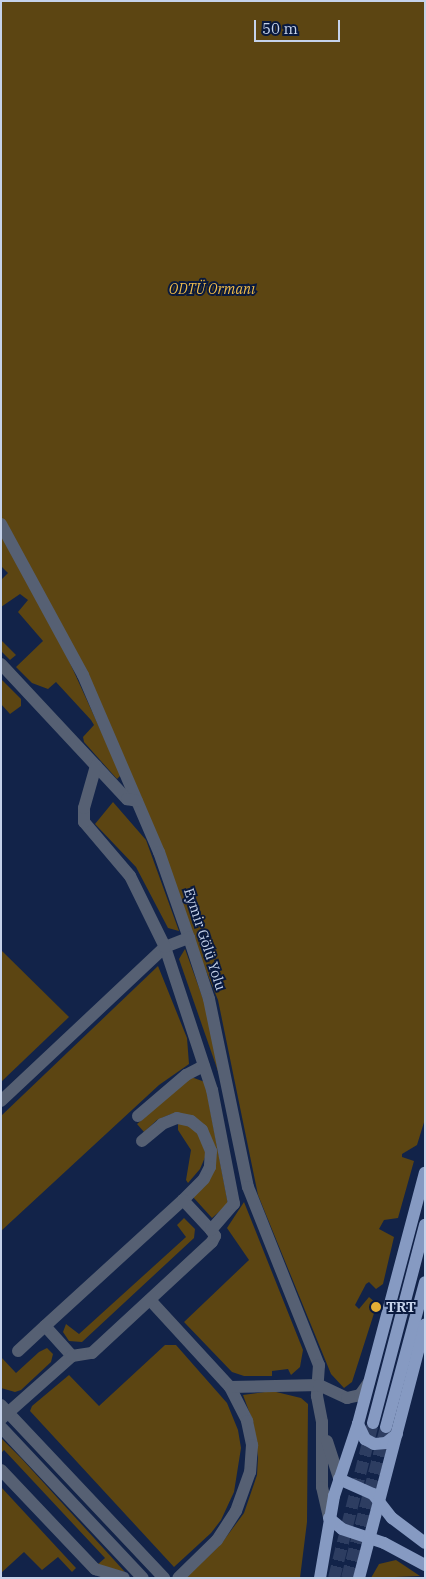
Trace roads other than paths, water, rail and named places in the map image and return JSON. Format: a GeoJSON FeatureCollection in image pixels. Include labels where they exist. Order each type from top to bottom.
{"type":"FeatureCollection","features":[{"type":"Feature","properties":{"kind":"main road"},"geometry":{"type":"LineString","coordinates":[[320,1578],[329,1518],[339,1479],[358,1424],[425,1173]]}},
{"type":"Feature","properties":{"kind":"main road"},"geometry":{"type":"LineString","coordinates":[[373,1424],[425,1225]]}},
{"type":"Feature","properties":{"kind":"main road"},"geometry":{"type":"LineString","coordinates":[[359,1578],[380,1504],[392,1431],[425,1282]]}},
{"type":"Feature","properties":{"kind":"main road"},"geometry":{"type":"LineString","coordinates":[[358,1424],[365,1439],[374,1444],[386,1443],[392,1431],[425,1324]]}},
{"type":"Feature","properties":{"kind":"main road"},"geometry":{"type":"LineString","coordinates":[[339,1479],[366,1489],[392,1518],[425,1543]]}},
{"type":"Feature","properties":{"kind":"main road"},"geometry":{"type":"LineString","coordinates":[[329,1518],[342,1529],[371,1538],[425,1565]]}},
{"type":"Feature","properties":{"kind":"street","name":"Eymir Gölü Yolu"},"geometry":{"type":"LineString","coordinates":[[1,524],[82,675],[137,801],[189,938],[209,999],[248,1188],[310,1338],[319,1365],[319,1385]]}},
{"type":"Feature","properties":{"kind":"street"},"geometry":{"type":"LineString","coordinates":[[1,664],[127,799],[137,801]]}},
{"type":"Feature","properties":{"kind":"street"},"geometry":{"type":"LineString","coordinates":[[96,766],[84,808],[84,822],[130,876],[165,947],[204,1066],[234,1201],[230,1212],[211,1230]]}},
{"type":"Feature","properties":{"kind":"street"},"geometry":{"type":"LineString","coordinates":[[1,1101],[165,947],[189,938]]}},
{"type":"Feature","properties":{"kind":"street"},"geometry":{"type":"LineString","coordinates":[[138,1116],[186,1075],[204,1066]]}},
{"type":"Feature","properties":{"kind":"street"},"geometry":{"type":"LineString","coordinates":[[18,1351],[204,1179],[210,1167],[212,1151],[202,1130],[191,1121],[177,1118],[162,1124],[142,1140]]}},
{"type":"Feature","properties":{"kind":"street"},"geometry":{"type":"LineString","coordinates":[[164,1578],[4,1412],[72,1356],[92,1353],[212,1242],[215,1236],[211,1230],[182,1200]]}},
{"type":"Feature","properties":{"kind":"street"},"geometry":{"type":"LineString","coordinates":[[150,1300],[230,1387],[242,1407],[250,1434],[250,1472],[243,1496],[228,1526],[178,1578]]}},
{"type":"Feature","properties":{"kind":"street"},"geometry":{"type":"LineString","coordinates":[[45,1326],[72,1356]]}},
{"type":"Feature","properties":{"kind":"street"},"geometry":{"type":"LineString","coordinates":[[230,1387],[319,1385],[347,1398],[360,1394],[369,1382]]}},
{"type":"Feature","properties":{"kind":"street"},"geometry":{"type":"LineString","coordinates":[[319,1385],[327,1406],[329,1450],[339,1479]]}},
{"type":"Feature","properties":{"kind":"street"},"geometry":{"type":"LineString","coordinates":[[319,1385],[322,1487],[329,1518]]}},
{"type":"Feature","properties":{"kind":"street"},"geometry":{"type":"LineString","coordinates":[[1,1427],[143,1578]]}},
{"type":"Feature","properties":{"kind":"street"},"geometry":{"type":"LineString","coordinates":[[1,1470],[95,1569],[124,1578]]}},
{"type":"Feature","properties":{"kind":"tunnel"},"geometry":{"type":"LineString","coordinates":[[334,1578],[373,1423]]}},
{"type":"Feature","properties":{"kind":"tunnel"},"geometry":{"type":"LineString","coordinates":[[347,1578],[386,1427]]}},
{"type":"Feature","properties":{"kind":"place","name":"TRT"},"geometry":{"type":"Point","coordinates":[376,1307]}},
{"type":"Feature","properties":{"kind":"park label","name":"ODTÜ Ormanı"},"geometry":{"type":"Point","coordinates":[212,289]}}]}
